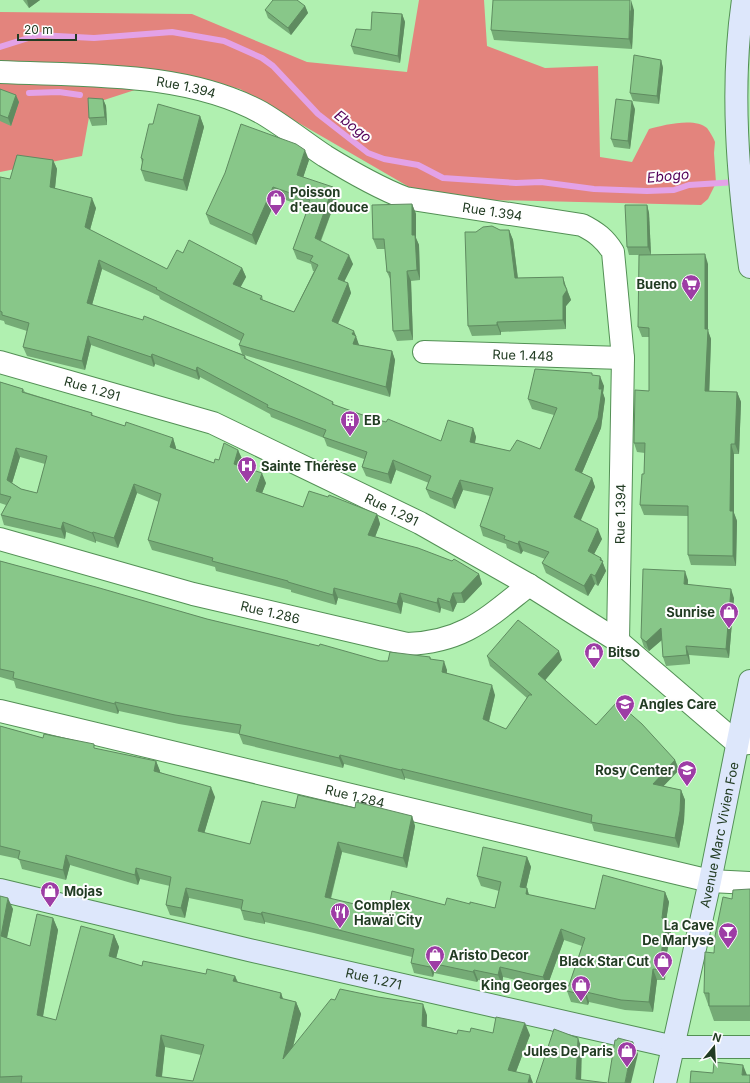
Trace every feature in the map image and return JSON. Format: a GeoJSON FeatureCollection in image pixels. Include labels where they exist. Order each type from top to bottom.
{"type":"FeatureCollection","features":[{"type":"Feature","properties":{"kind":"street"},"geometry":{"type":"LineString","coordinates":[[743,0],[738,47],[742,142],[742,208],[750,267]]}},
{"type":"Feature","properties":{"kind":"street","name":"Rue 1.394"},"geometry":{"type":"LineString","coordinates":[[0,72],[120,77],[192,87],[228,99],[261,113],[325,156],[379,188],[405,198],[582,225],[598,233],[607,242],[613,252],[623,358],[618,641]]}},
{"type":"Feature","properties":{"kind":"street","name":"Rue 1.448"},"geometry":{"type":"LineString","coordinates":[[424,352],[623,358]]}},
{"type":"Feature","properties":{"kind":"street","name":"Rue 1.291"},"geometry":{"type":"LineString","coordinates":[[0,362],[214,423],[420,523],[529,585],[618,641],[744,743]]}},
{"type":"Feature","properties":{"kind":"street","name":"Rue 1.286"},"geometry":{"type":"LineString","coordinates":[[0,539],[193,594],[407,644],[429,643],[450,638],[478,624],[529,585]]}},
{"type":"Feature","properties":{"kind":"street","name":"Avenue Marc Vivien Foe"},"geometry":{"type":"LineString","coordinates":[[665,1083],[710,881],[744,743],[750,681]]}},
{"type":"Feature","properties":{"kind":"street","name":"Rue 1.284"},"geometry":{"type":"LineString","coordinates":[[0,711],[710,881],[750,882]]}},
{"type":"Feature","properties":{"kind":"street","name":"Rue 1.271"},"geometry":{"type":"LineString","coordinates":[[0,890],[249,950],[674,1047],[750,1047]]}},
{"type":"Feature","properties":{"kind":"shaded area"},"geometry":{"type":"Polygon","coordinates":[[[419,0],[484,0],[487,46],[545,68],[598,66],[600,157],[632,162],[649,129],[655,127],[687,122],[702,125],[707,128],[715,142],[714,153],[716,183],[708,199],[701,205],[452,199],[416,191],[240,89],[158,71],[141,88],[101,101],[91,106],[82,156],[0,172],[0,12],[192,14],[307,62],[407,72],[419,0]]]}},
{"type":"Feature","properties":{"kind":"building"},"geometry":{"type":"Polygon","coordinates":[[[273,0],[297,0],[305,6],[288,28],[265,10],[273,0]]]}},
{"type":"Feature","properties":{"kind":"building"},"geometry":{"type":"Polygon","coordinates":[[[493,0],[630,0],[629,39],[491,30],[493,0]]]}},
{"type":"Feature","properties":{"kind":"building"},"geometry":{"type":"Polygon","coordinates":[[[372,12],[402,14],[398,56],[351,46],[356,29],[371,30],[372,12]]]}},
{"type":"Feature","properties":{"kind":"building"},"geometry":{"type":"Polygon","coordinates":[[[634,55],[661,60],[657,96],[630,93],[634,55]]]}},
{"type":"Feature","properties":{"kind":"building"},"geometry":{"type":"Polygon","coordinates":[[[0,89],[16,95],[8,118],[0,115],[0,89]]]}},
{"type":"Feature","properties":{"kind":"building"},"geometry":{"type":"Polygon","coordinates":[[[88,98],[103,99],[105,117],[89,118],[88,98]]]}},
{"type":"Feature","properties":{"kind":"building"},"geometry":{"type":"Polygon","coordinates":[[[616,99],[632,101],[628,141],[611,139],[616,99]]]}},
{"type":"Feature","properties":{"kind":"building"},"geometry":{"type":"Polygon","coordinates":[[[158,104],[200,116],[183,180],[141,170],[143,159],[141,158],[149,124],[153,124],[158,104]]]}},
{"type":"Feature","properties":{"kind":"building"},"geometry":{"type":"Polygon","coordinates":[[[241,124],[296,144],[305,150],[297,175],[333,187],[315,238],[349,255],[338,279],[348,283],[332,321],[354,331],[352,334],[356,336],[353,344],[392,351],[386,387],[239,345],[244,334],[156,289],[157,288],[99,260],[87,303],[143,320],[144,316],[245,356],[244,358],[333,402],[332,404],[371,418],[386,422],[388,419],[441,441],[448,420],[473,428],[470,442],[510,451],[517,440],[540,449],[557,408],[528,399],[535,369],[592,373],[592,375],[600,376],[599,389],[602,389],[598,418],[575,470],[592,478],[574,517],[598,529],[588,551],[601,558],[600,560],[603,561],[595,576],[591,574],[584,586],[542,563],[549,552],[519,541],[518,544],[504,539],[505,536],[480,526],[493,488],[460,480],[452,499],[426,489],[431,476],[393,460],[388,474],[362,467],[367,452],[323,437],[326,430],[267,407],[268,405],[197,367],[196,371],[152,354],[151,357],[88,336],[82,361],[23,347],[29,323],[2,315],[2,312],[0,311],[0,177],[10,179],[17,155],[53,160],[50,187],[92,198],[85,227],[167,269],[177,250],[183,253],[189,240],[242,268],[233,284],[262,296],[260,299],[294,312],[318,265],[310,261],[313,256],[293,249],[308,208],[306,207],[310,200],[273,187],[252,235],[206,214],[225,173],[241,124]]]}},
{"type":"Feature","properties":{"kind":"building"},"geometry":{"type":"Polygon","coordinates":[[[412,204],[412,235],[415,235],[417,270],[407,271],[410,330],[393,331],[390,272],[387,272],[384,239],[373,239],[372,205],[412,204]]]}},
{"type":"Feature","properties":{"kind":"building"},"geometry":{"type":"Polygon","coordinates":[[[625,205],[647,205],[648,247],[627,247],[625,205]]]}},
{"type":"Feature","properties":{"kind":"building"},"geometry":{"type":"Polygon","coordinates":[[[492,226],[500,230],[509,230],[515,278],[563,277],[567,290],[563,296],[563,320],[497,322],[497,325],[468,326],[465,232],[476,232],[483,227],[492,226]]]}},
{"type":"Feature","properties":{"kind":"building"},"geometry":{"type":"Polygon","coordinates":[[[705,254],[705,329],[708,329],[705,391],[737,392],[735,444],[731,444],[730,511],[733,511],[733,556],[688,555],[688,506],[640,505],[642,474],[644,474],[645,443],[634,443],[635,390],[649,391],[649,328],[638,327],[639,255],[705,254]]]}},
{"type":"Feature","properties":{"kind":"building"},"geometry":{"type":"Polygon","coordinates":[[[0,382],[23,389],[22,392],[92,413],[91,415],[125,426],[126,422],[173,438],[170,447],[214,463],[215,459],[219,460],[224,443],[238,450],[234,464],[262,473],[256,491],[303,507],[309,491],[328,497],[329,495],[377,514],[368,535],[418,548],[452,561],[454,559],[479,574],[461,593],[453,593],[450,602],[438,598],[437,603],[400,593],[397,604],[334,588],[333,595],[288,581],[212,561],[213,558],[148,540],[161,494],[134,484],[114,538],[92,533],[63,522],[61,529],[1,515],[11,497],[0,494],[0,382]],[[16,448],[7,480],[21,489],[37,493],[47,456],[16,448]]]}},
{"type":"Feature","properties":{"kind":"building"},"geometry":{"type":"Polygon","coordinates":[[[0,561],[207,619],[319,646],[320,644],[380,661],[388,661],[390,652],[430,657],[430,659],[444,661],[442,672],[492,685],[483,719],[506,729],[529,695],[532,695],[487,656],[518,620],[559,651],[538,674],[596,725],[617,702],[642,724],[675,760],[653,784],[681,790],[680,811],[675,838],[591,822],[592,815],[402,769],[340,755],[339,758],[239,734],[241,725],[175,715],[115,702],[115,704],[13,678],[14,672],[0,669],[0,561]]]}},
{"type":"Feature","properties":{"kind":"building"},"geometry":{"type":"Polygon","coordinates":[[[643,569],[685,571],[684,584],[731,589],[726,649],[686,646],[687,655],[663,657],[661,628],[646,642],[641,638],[643,569]]]}},
{"type":"Feature","properties":{"kind":"building"},"geometry":{"type":"Polygon","coordinates":[[[0,726],[43,738],[44,734],[94,744],[94,748],[156,761],[154,771],[211,787],[198,831],[250,844],[262,801],[295,808],[298,795],[355,808],[356,802],[412,816],[403,858],[338,842],[325,897],[388,912],[392,891],[445,905],[447,898],[495,908],[501,882],[477,876],[483,847],[527,857],[520,887],[527,888],[526,894],[595,909],[603,875],[665,892],[662,918],[668,921],[662,948],[661,970],[653,969],[649,1002],[621,1000],[586,992],[585,995],[567,991],[585,938],[561,929],[543,977],[500,967],[498,975],[474,970],[473,972],[431,963],[430,967],[411,963],[414,949],[311,923],[262,912],[261,914],[241,910],[243,900],[186,888],[181,908],[166,905],[171,877],[136,868],[135,875],[66,855],[63,870],[18,859],[20,851],[0,846],[0,726]]]}},
{"type":"Feature","properties":{"kind":"building"},"geometry":{"type":"Polygon","coordinates":[[[750,889],[750,1006],[709,1006],[709,993],[704,993],[705,952],[714,953],[715,936],[723,897],[732,899],[733,890],[750,889]]]}},
{"type":"Feature","properties":{"kind":"building"},"geometry":{"type":"Polygon","coordinates":[[[0,896],[8,898],[1,936],[30,946],[37,914],[53,918],[37,1015],[56,1020],[81,926],[114,935],[109,956],[142,966],[143,961],[206,974],[207,969],[235,976],[233,981],[281,993],[280,998],[296,1002],[283,1059],[331,999],[335,1000],[340,989],[423,1004],[422,1026],[457,1034],[458,1030],[470,1032],[471,1028],[493,1033],[496,1017],[525,1023],[508,1070],[530,1075],[528,1083],[21,1083],[22,1076],[0,1077],[0,896]],[[161,1035],[156,1076],[193,1081],[204,1045],[161,1035]]]}},
{"type":"Feature","properties":{"kind":"building"},"geometry":{"type":"Polygon","coordinates":[[[554,1029],[578,1038],[576,1079],[607,1083],[536,1083],[554,1029]]]}},
{"type":"Feature","properties":{"kind":"building"},"geometry":{"type":"Polygon","coordinates":[[[618,1038],[633,1042],[625,1083],[608,1083],[615,1040],[618,1038]]]}},
{"type":"Feature","properties":{"kind":"building"},"geometry":{"type":"Polygon","coordinates":[[[714,1062],[743,1065],[742,1075],[750,1075],[750,1083],[690,1083],[691,1071],[713,1073],[714,1062]]]}},
{"type":"Feature","properties":{"kind":"waterway","name":"Ebogo"},"geometry":{"type":"LineString","coordinates":[[0,47],[38,35],[94,38],[172,32],[224,41],[262,58],[273,66],[318,114],[368,153],[384,159],[418,165],[443,178],[516,183],[541,182],[594,189],[647,191],[674,190],[689,185],[736,182]]}},
{"type":"Feature","properties":{"kind":"waterway"},"geometry":{"type":"LineString","coordinates":[[29,93],[59,92],[80,95]]}},
{"type":"Feature","properties":{"kind":"place","name":"Poisson d'eau douce"},"geometry":{"type":"Point","coordinates":[276,216]}},
{"type":"Feature","properties":{"kind":"place","name":"Bueno"},"geometry":{"type":"Point","coordinates":[691,301]}},
{"type":"Feature","properties":{"kind":"place","name":"EB"},"geometry":{"type":"Point","coordinates":[350,437]}},
{"type":"Feature","properties":{"kind":"place","name":"Sainte Thérèse"},"geometry":{"type":"Point","coordinates":[247,483]}},
{"type":"Feature","properties":{"kind":"place","name":"Sunrise"},"geometry":{"type":"Point","coordinates":[729,629]}},
{"type":"Feature","properties":{"kind":"place","name":"Bitso"},"geometry":{"type":"Point","coordinates":[594,669]}},
{"type":"Feature","properties":{"kind":"place","name":"Angles Care"},"geometry":{"type":"Point","coordinates":[625,721]}},
{"type":"Feature","properties":{"kind":"place","name":"Rosy Center"},"geometry":{"type":"Point","coordinates":[687,787]}},
{"type":"Feature","properties":{"kind":"place","name":"Mojas"},"geometry":{"type":"Point","coordinates":[50,908]}},
{"type":"Feature","properties":{"kind":"place","name":"Complex Hawaï City"},"geometry":{"type":"Point","coordinates":[340,929]}},
{"type":"Feature","properties":{"kind":"place","name":"La Cave De Marlyse"},"geometry":{"type":"Point","coordinates":[728,949]}},
{"type":"Feature","properties":{"kind":"place","name":"Aristo Decor"},"geometry":{"type":"Point","coordinates":[435,972]}},
{"type":"Feature","properties":{"kind":"place","name":"Black Star Cut"},"geometry":{"type":"Point","coordinates":[663,978]}},
{"type":"Feature","properties":{"kind":"place","name":"King Georges"},"geometry":{"type":"Point","coordinates":[581,1002]}},
{"type":"Feature","properties":{"kind":"place","name":"Jules De Paris"},"geometry":{"type":"Point","coordinates":[627,1068]}}]}
